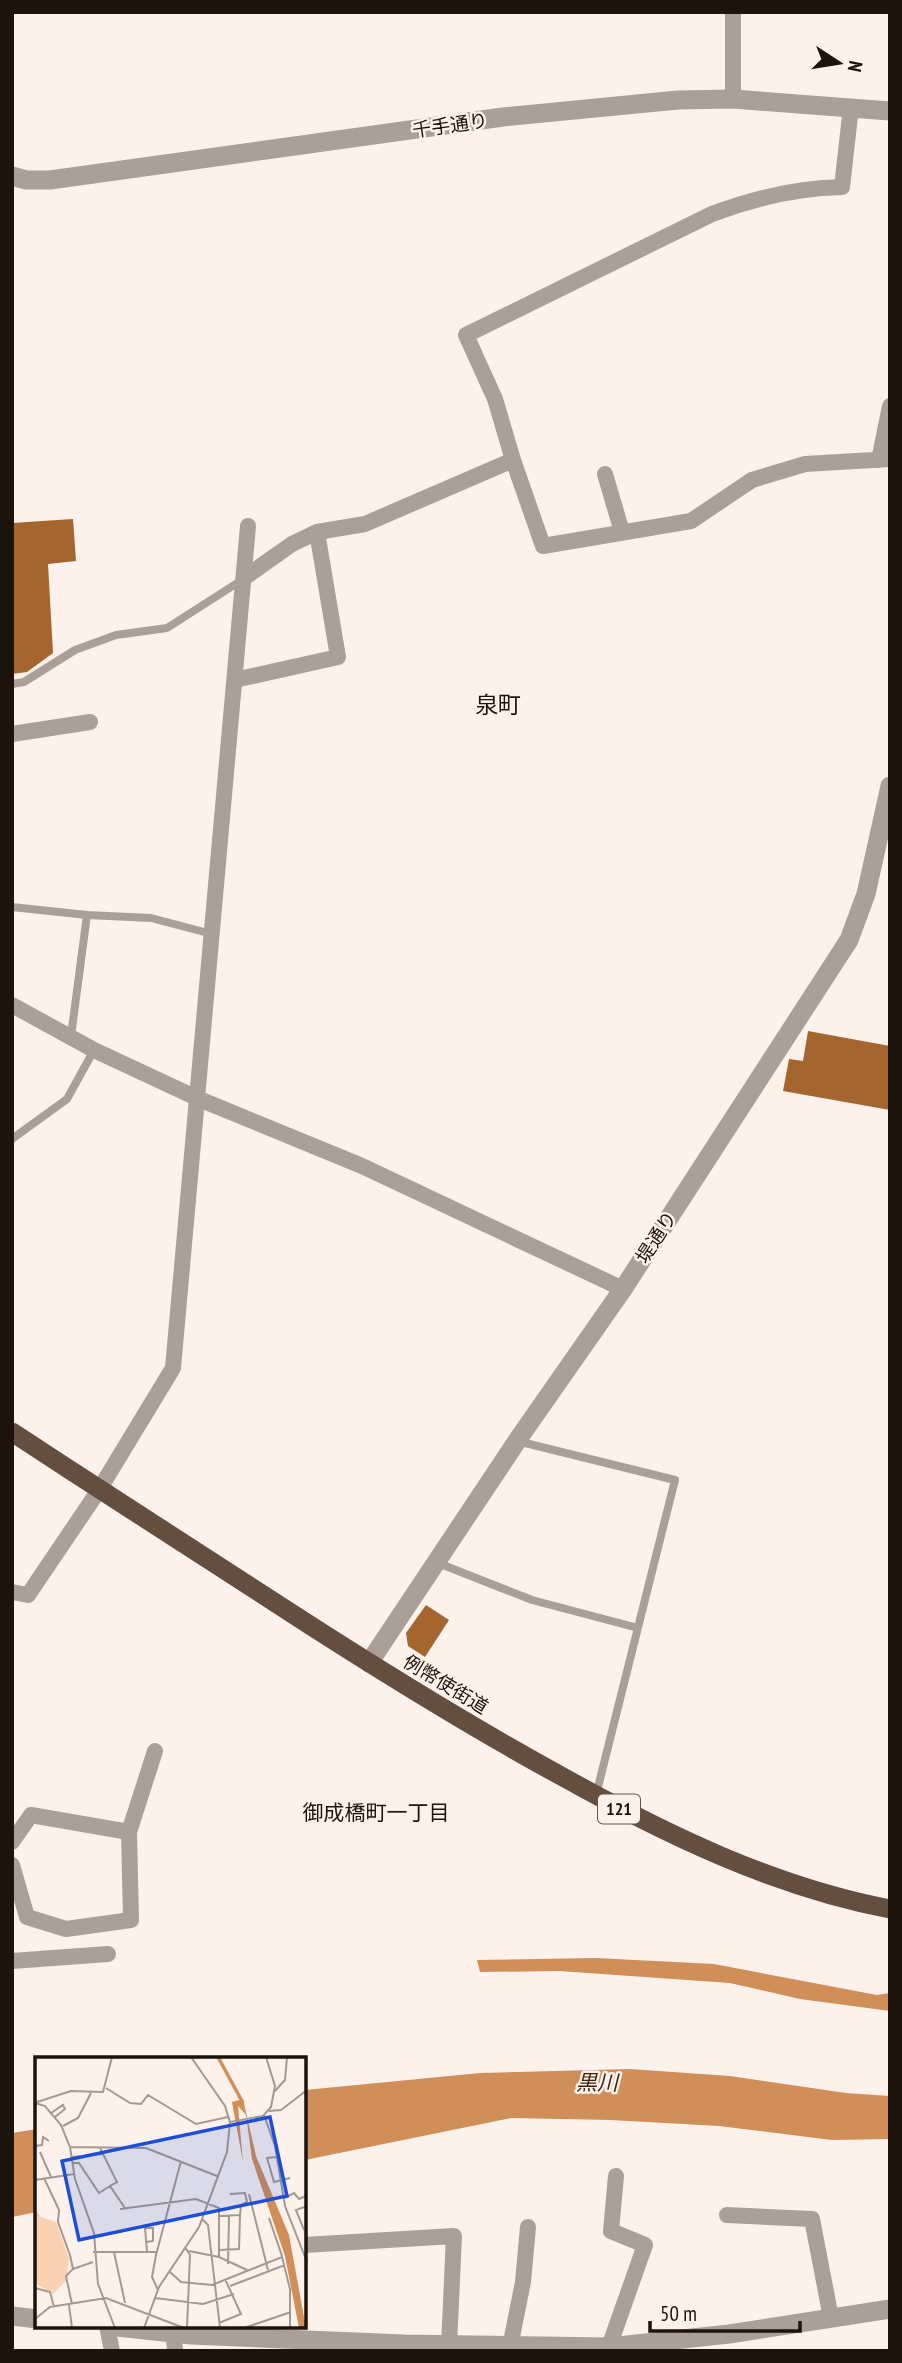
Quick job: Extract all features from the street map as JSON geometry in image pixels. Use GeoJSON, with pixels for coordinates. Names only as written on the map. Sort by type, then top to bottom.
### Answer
{"type":"FeatureCollection","features":[{"type":"Feature","properties":{"kind":"highway","name":"例幣使街道"},"geometry":{"type":"LineString","coordinates":[[12,1432],[369,1663],[490,1737],[595,1795],[694,1843],[797,1885],[828,1896],[890,1909]]}},
{"type":"Feature","properties":{"kind":"street"},"geometry":{"type":"LineString","coordinates":[[733,12],[733,99]]}},
{"type":"Feature","properties":{"kind":"street","name":"千手通り"},"geometry":{"type":"LineString","coordinates":[[12,176],[26,180],[50,180],[503,117],[678,100],[733,99],[890,111]]}},
{"type":"Feature","properties":{"kind":"street"},"geometry":{"type":"LineString","coordinates":[[851,107],[842,187],[781,193],[744,201],[712,214],[466,335],[495,398],[543,546],[691,521],[752,480],[805,464],[884,459],[890,406]]}},
{"type":"Feature","properties":{"kind":"street"},"geometry":{"type":"LineString","coordinates":[[244,578],[292,544],[317,533],[365,524],[513,460]]}},
{"type":"Feature","properties":{"kind":"street"},"geometry":{"type":"LineString","coordinates":[[605,474],[622,532]]}},
{"type":"Feature","properties":{"kind":"street"},"geometry":{"type":"LineString","coordinates":[[12,1592],[28,1595],[99,1490],[173,1368],[248,526]]}},
{"type":"Feature","properties":{"kind":"street"},"geometry":{"type":"LineString","coordinates":[[235,680],[338,657],[317,533]]}},
{"type":"Feature","properties":{"kind":"street"},"geometry":{"type":"LineString","coordinates":[[12,734],[90,722]]}},
{"type":"Feature","properties":{"kind":"street","name":"堤通り"},"geometry":{"type":"LineString","coordinates":[[369,1663],[517,1441],[623,1289],[849,940],[866,894],[890,786]]}},
{"type":"Feature","properties":{"kind":"street"},"geometry":{"type":"LineString","coordinates":[[12,1005],[94,1050],[198,1099],[362,1166],[623,1289]]}},
{"type":"Feature","properties":{"kind":"street"},"geometry":{"type":"LineString","coordinates":[[12,1865],[27,1917],[65,1929],[131,1920],[129,1832],[155,1751]]}},
{"type":"Feature","properties":{"kind":"street"},"geometry":{"type":"LineString","coordinates":[[12,1842],[31,1815],[129,1832]]}},
{"type":"Feature","properties":{"kind":"street"},"geometry":{"type":"LineString","coordinates":[[12,1961],[108,1954]]}},
{"type":"Feature","properties":{"kind":"street"},"geometry":{"type":"LineString","coordinates":[[608,2347],[645,2245],[611,2231],[616,2176]]}},
{"type":"Feature","properties":{"kind":"street"},"geometry":{"type":"LineString","coordinates":[[727,2215],[812,2220],[831,2318]]}},
{"type":"Feature","properties":{"kind":"street"},"geometry":{"type":"LineString","coordinates":[[510,2347],[523,2282],[528,2227]]}},
{"type":"Feature","properties":{"kind":"street"},"geometry":{"type":"LineString","coordinates":[[306,2245],[454,2236],[449,2346]]}},
{"type":"Feature","properties":{"kind":"street"},"geometry":{"type":"LineString","coordinates":[[119,2328],[173,2337],[291,2345],[608,2347],[717,2336],[890,2309]]}},
{"type":"Feature","properties":{"kind":"street"},"geometry":{"type":"LineString","coordinates":[[12,2316],[35,2319]]}},
{"type":"Feature","properties":{"kind":"street"},"geometry":{"type":"LineString","coordinates":[[107,2328],[112,2351]]}},
{"type":"Feature","properties":{"kind":"lane"},"geometry":{"type":"LineString","coordinates":[[12,684],[24,682],[75,650],[116,635],[167,628],[244,578]]}},
{"type":"Feature","properties":{"kind":"lane"},"geometry":{"type":"LineString","coordinates":[[12,907],[151,918],[212,933]]}},
{"type":"Feature","properties":{"kind":"lane"},"geometry":{"type":"LineString","coordinates":[[71,1036],[87,915]]}},
{"type":"Feature","properties":{"kind":"lane"},"geometry":{"type":"LineString","coordinates":[[12,1139],[67,1099],[94,1050]]}},
{"type":"Feature","properties":{"kind":"lane"},"geometry":{"type":"LineString","coordinates":[[517,1441],[675,1480],[595,1795]]}},
{"type":"Feature","properties":{"kind":"lane"},"geometry":{"type":"LineString","coordinates":[[436,1563],[532,1600],[638,1628]]}},
{"type":"Feature","properties":{"kind":"water"},"geometry":{"type":"Polygon","coordinates":[[[596,1958],[714,1964],[877,1995],[890,1993],[890,2011],[800,1999],[730,1983],[559,1971],[480,1972],[477,1960],[596,1958]]]}},
{"type":"Feature","properties":{"kind":"water","name":"黒川"},"geometry":{"type":"Polygon","coordinates":[[[630,2069],[730,2076],[846,2093],[890,2096],[890,2139],[832,2140],[719,2126],[511,2118],[306,2160],[306,2090],[480,2073],[630,2069]]]}},
{"type":"Feature","properties":{"kind":"water"},"geometry":{"type":"Polygon","coordinates":[[[35,2129],[35,2212],[12,2217],[12,2133],[35,2129]]]}},
{"type":"Feature","properties":{"kind":"building"},"geometry":{"type":"Polygon","coordinates":[[[73,519],[76,561],[48,564],[53,653],[27,672],[12,674],[12,523],[73,519]]]}},
{"type":"Feature","properties":{"kind":"building"},"geometry":{"type":"Polygon","coordinates":[[[808,1031],[890,1046],[890,1110],[783,1091],[789,1059],[803,1061],[808,1031]]]}},
{"type":"Feature","properties":{"kind":"building"},"geometry":{"type":"Polygon","coordinates":[[[426,1605],[449,1620],[425,1657],[408,1646],[406,1633],[426,1605]]]}},
{"type":"Feature","properties":{"kind":"district","name":"泉町"},"geometry":{"type":"Point","coordinates":[498,705]}},
{"type":"Feature","properties":{"kind":"district","name":"御成橋町一丁目"},"geometry":{"type":"Point","coordinates":[376,1813]}}]}
